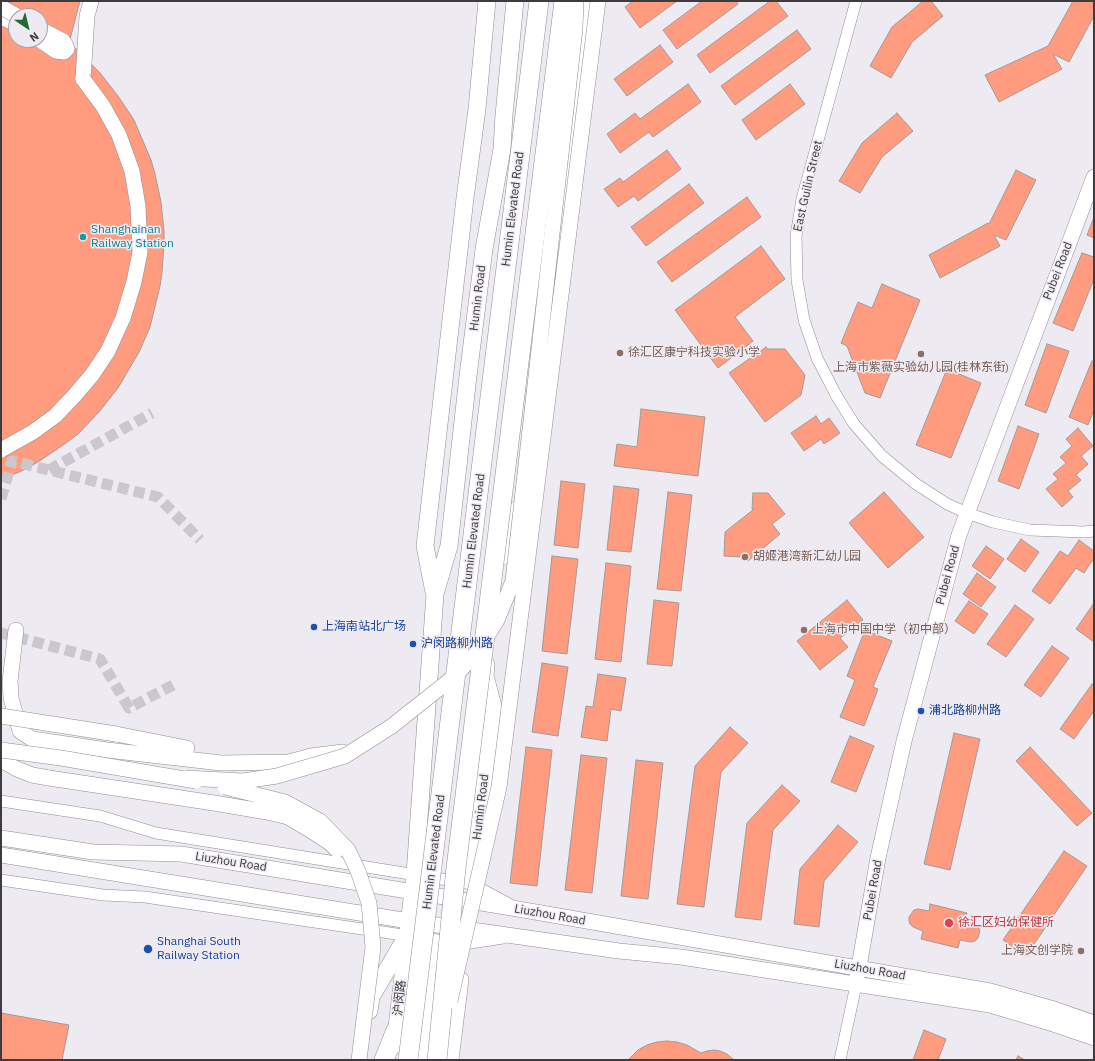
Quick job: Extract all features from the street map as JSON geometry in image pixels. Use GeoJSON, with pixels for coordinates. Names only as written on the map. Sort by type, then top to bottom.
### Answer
{"type":"FeatureCollection","features":[{"type":"Feature","properties":{"kind":"highway","name":"Humin Elevated Road"},"geometry":{"type":"LineString","coordinates":[[408,1060],[539,1]]}},
{"type":"Feature","properties":{"kind":"highway","name":"Humin Elevated Road"},"geometry":{"type":"LineString","coordinates":[[437,1060],[456,868],[564,1]]}},
{"type":"Feature","properties":{"kind":"highway"},"geometry":{"type":"LineString","coordinates":[[384,1060],[396,1030]]}},
{"type":"Feature","properties":{"kind":"main road"},"geometry":{"type":"LineString","coordinates":[[1,450],[33,432],[55,416],[92,375],[108,351],[123,318],[134,282],[140,252],[138,206],[132,171],[119,135],[103,106],[84,79],[87,16],[91,1]]}},
{"type":"Feature","properties":{"kind":"main road","name":"Humin Road"},"geometry":{"type":"LineString","coordinates":[[435,594],[425,546],[463,214],[477,109],[487,1]]}},
{"type":"Feature","properties":{"kind":"main road","name":"Humin Road"},"geometry":{"type":"LineString","coordinates":[[360,1060],[371,997],[408,928],[415,874],[435,594],[449,546],[483,256],[502,149],[515,1]]}},
{"type":"Feature","properties":{"kind":"main road"},"geometry":{"type":"LineString","coordinates":[[186,778],[243,781],[277,776],[345,756],[392,726],[455,676],[477,652],[497,620],[513,581],[575,29],[575,1]]}},
{"type":"Feature","properties":{"kind":"main road","name":"Humin Road"},"geometry":{"type":"LineString","coordinates":[[437,1060],[465,937],[472,884],[494,710],[485,676],[575,1]]}},
{"type":"Feature","properties":{"kind":"main road","name":"Humin Road"},"geometry":{"type":"LineString","coordinates":[[502,556],[528,480],[589,1]]}},
{"type":"Feature","properties":{"kind":"main road"},"geometry":{"type":"LineString","coordinates":[[437,1060],[499,787],[598,1]]}},
{"type":"Feature","properties":{"kind":"main road"},"geometry":{"type":"LineString","coordinates":[[48,34],[66,44],[67,49],[64,52],[56,51],[48,46]]}},
{"type":"Feature","properties":{"kind":"main road","name":"Pubei Road"},"geometry":{"type":"LineString","coordinates":[[856,984],[878,858],[904,741],[959,535],[1094,177]]}},
{"type":"Feature","properties":{"kind":"main road"},"geometry":{"type":"LineString","coordinates":[[16,630],[10,681],[11,698],[20,730],[32,739],[107,750],[221,763],[289,762],[311,756],[354,750]]}},
{"type":"Feature","properties":{"kind":"main road"},"geometry":{"type":"LineString","coordinates":[[437,1060],[441,933],[485,676]]}},
{"type":"Feature","properties":{"kind":"main road"},"geometry":{"type":"LineString","coordinates":[[1,716],[116,734],[187,748]]}},
{"type":"Feature","properties":{"kind":"main road"},"geometry":{"type":"LineString","coordinates":[[1,750],[186,778],[285,802],[320,821],[348,850],[358,871],[369,902],[373,947],[360,1060]]}},
{"type":"Feature","properties":{"kind":"main road"},"geometry":{"type":"LineString","coordinates":[[1,760],[32,775],[214,803],[288,817],[330,843],[358,871]]}},
{"type":"Feature","properties":{"kind":"main road","name":"Liuzhou Road"},"geometry":{"type":"LineString","coordinates":[[1,838],[93,852],[181,854],[518,909],[990,991],[1054,1008],[1094,1023]]}},
{"type":"Feature","properties":{"kind":"main road","name":"Liuzhou Road"},"geometry":{"type":"LineString","coordinates":[[1,855],[465,937],[513,936],[619,951],[681,957],[990,1005],[1094,1038]]}},
{"type":"Feature","properties":{"kind":"main road","name":"沪闵路"},"geometry":{"type":"LineString","coordinates":[[393,1060],[408,928]]}},
{"type":"Feature","properties":{"kind":"street","name":"East Guilin Street"},"geometry":{"type":"LineString","coordinates":[[856,1],[802,199],[796,236],[797,280],[804,320],[817,358],[836,395],[854,424],[882,456],[916,484],[947,504],[967,513],[994,522],[1030,530],[1094,531]]}},
{"type":"Feature","properties":{"kind":"street"},"geometry":{"type":"LineString","coordinates":[[1,801],[100,816],[156,833],[472,884],[518,909]]}},
{"type":"Feature","properties":{"kind":"street"},"geometry":{"type":"LineString","coordinates":[[1,880],[103,895],[145,897],[408,928]]}},
{"type":"Feature","properties":{"kind":"street","name":"Pubei Road"},"geometry":{"type":"LineString","coordinates":[[840,1060],[856,984]]}},
{"type":"Feature","properties":{"kind":"building"},"geometry":{"type":"Polygon","coordinates":[[[1,1],[80,1],[69,43],[48,29],[48,8],[13,8],[1,1]]]}},
{"type":"Feature","properties":{"kind":"building"},"geometry":{"type":"Polygon","coordinates":[[[633,1],[677,1],[640,28],[625,7],[633,1]]]}},
{"type":"Feature","properties":{"kind":"building"},"geometry":{"type":"Polygon","coordinates":[[[702,1],[736,1],[738,4],[677,49],[663,30],[702,1]]]}},
{"type":"Feature","properties":{"kind":"building"},"geometry":{"type":"Polygon","coordinates":[[[770,1],[776,1],[788,16],[710,73],[697,55],[770,1]]]}},
{"type":"Feature","properties":{"kind":"building"},"geometry":{"type":"Polygon","coordinates":[[[923,1],[931,1],[943,16],[912,42],[891,78],[870,66],[892,27],[923,1]]]}},
{"type":"Feature","properties":{"kind":"building"},"geometry":{"type":"Polygon","coordinates":[[[1073,1],[1094,1],[1094,16],[1069,62],[1053,54],[1062,69],[999,102],[985,75],[1048,46],[1073,1]]]}},
{"type":"Feature","properties":{"kind":"building","name":"Shanghainan Railway Station"},"geometry":{"type":"Polygon","coordinates":[[[1,4],[10,8],[8,8],[8,48],[48,48],[48,41],[69,43],[100,73],[118,96],[134,120],[151,160],[161,202],[164,244],[160,286],[150,327],[139,352],[118,388],[99,412],[78,434],[28,468],[1,480],[1,4]]]}},
{"type":"Feature","properties":{"kind":"building"},"geometry":{"type":"Polygon","coordinates":[[[797,30],[811,49],[735,105],[721,86],[797,30]]]}},
{"type":"Feature","properties":{"kind":"building"},"geometry":{"type":"Polygon","coordinates":[[[660,45],[673,62],[627,96],[614,79],[660,45]]]}},
{"type":"Feature","properties":{"kind":"building"},"geometry":{"type":"Polygon","coordinates":[[[688,84],[701,102],[653,137],[649,132],[620,153],[607,134],[635,113],[640,119],[688,84]]]}},
{"type":"Feature","properties":{"kind":"building"},"geometry":{"type":"Polygon","coordinates":[[[790,84],[805,104],[756,140],[742,120],[790,84]]]}},
{"type":"Feature","properties":{"kind":"building"},"geometry":{"type":"Polygon","coordinates":[[[897,113],[913,131],[882,157],[860,193],[839,181],[862,143],[897,113]]]}},
{"type":"Feature","properties":{"kind":"building"},"geometry":{"type":"Polygon","coordinates":[[[667,150],[681,169],[638,201],[634,196],[618,207],[604,189],[620,178],[623,182],[667,150]]]}},
{"type":"Feature","properties":{"kind":"building"},"geometry":{"type":"Polygon","coordinates":[[[1016,170],[1036,180],[1006,240],[994,235],[1000,246],[940,278],[929,255],[988,223],[989,224],[1016,170]]]}},
{"type":"Feature","properties":{"kind":"building"},"geometry":{"type":"Polygon","coordinates":[[[689,184],[704,203],[646,246],[631,227],[689,184]]]}},
{"type":"Feature","properties":{"kind":"building"},"geometry":{"type":"Polygon","coordinates":[[[747,197],[761,217],[672,282],[657,262],[747,197]]]}},
{"type":"Feature","properties":{"kind":"building"},"geometry":{"type":"Polygon","coordinates":[[[1094,217],[1094,238],[1087,235],[1094,217]]]}},
{"type":"Feature","properties":{"kind":"building"},"geometry":{"type":"Polygon","coordinates":[[[761,246],[785,279],[735,317],[753,341],[718,368],[675,310],[761,246]]]}},
{"type":"Feature","properties":{"kind":"building"},"geometry":{"type":"Polygon","coordinates":[[[1082,253],[1094,257],[1094,279],[1073,331],[1053,323],[1082,253]]]}},
{"type":"Feature","properties":{"kind":"building"},"geometry":{"type":"Polygon","coordinates":[[[882,284],[920,300],[880,398],[865,393],[847,346],[841,343],[858,302],[872,308],[882,284]]]}},
{"type":"Feature","properties":{"kind":"building"},"geometry":{"type":"Polygon","coordinates":[[[1047,344],[1069,351],[1046,413],[1025,405],[1047,344]]]}},
{"type":"Feature","properties":{"kind":"building"},"geometry":{"type":"Polygon","coordinates":[[[766,347],[767,349],[785,349],[805,375],[801,395],[765,422],[729,373],[766,347]]]}},
{"type":"Feature","properties":{"kind":"building"},"geometry":{"type":"Polygon","coordinates":[[[1092,361],[1094,362],[1094,410],[1088,425],[1069,417],[1092,361]]]}},
{"type":"Feature","properties":{"kind":"building"},"geometry":{"type":"Polygon","coordinates":[[[947,369],[981,383],[951,458],[916,445],[947,369]]]}},
{"type":"Feature","properties":{"kind":"building"},"geometry":{"type":"Polygon","coordinates":[[[641,409],[705,417],[698,476],[614,466],[617,444],[637,447],[641,409]]]}},
{"type":"Feature","properties":{"kind":"building"},"geometry":{"type":"Polygon","coordinates":[[[816,416],[821,424],[829,418],[840,433],[824,444],[821,439],[804,451],[791,433],[816,416]]]}},
{"type":"Feature","properties":{"kind":"building"},"geometry":{"type":"Polygon","coordinates":[[[1018,426],[1039,434],[1019,489],[998,481],[1018,426]]]}},
{"type":"Feature","properties":{"kind":"building"},"geometry":{"type":"Polygon","coordinates":[[[1078,428],[1093,446],[1081,456],[1088,464],[1076,475],[1081,480],[1068,491],[1073,497],[1062,507],[1046,489],[1058,479],[1053,474],[1066,463],[1060,457],[1072,446],[1066,439],[1078,428]]]}},
{"type":"Feature","properties":{"kind":"building"},"geometry":{"type":"Polygon","coordinates":[[[561,481],[585,484],[578,548],[554,545],[561,481]]]}},
{"type":"Feature","properties":{"kind":"building"},"geometry":{"type":"Polygon","coordinates":[[[614,486],[639,489],[631,552],[607,550],[614,486]]]}},
{"type":"Feature","properties":{"kind":"building"},"geometry":{"type":"Polygon","coordinates":[[[668,492],[692,495],[681,591],[657,589],[668,492]]]}},
{"type":"Feature","properties":{"kind":"building"},"geometry":{"type":"Polygon","coordinates":[[[884,492],[924,537],[888,568],[849,523],[884,492]]]}},
{"type":"Feature","properties":{"kind":"building"},"geometry":{"type":"Polygon","coordinates":[[[753,493],[768,493],[785,514],[772,524],[780,534],[748,561],[742,554],[742,557],[724,556],[725,532],[754,509],[752,509],[753,493]]]}},
{"type":"Feature","properties":{"kind":"building"},"geometry":{"type":"Polygon","coordinates":[[[1021,539],[1039,552],[1025,572],[1007,559],[1021,539]]]}},
{"type":"Feature","properties":{"kind":"building"},"geometry":{"type":"Polygon","coordinates":[[[1079,540],[1094,551],[1094,558],[1084,573],[1076,568],[1050,604],[1032,591],[1060,551],[1068,556],[1079,540]]]}},
{"type":"Feature","properties":{"kind":"building"},"geometry":{"type":"Polygon","coordinates":[[[986,546],[1004,559],[990,579],[972,566],[986,546]]]}},
{"type":"Feature","properties":{"kind":"building"},"geometry":{"type":"Polygon","coordinates":[[[552,556],[578,559],[567,654],[542,651],[552,556]]]}},
{"type":"Feature","properties":{"kind":"building"},"geometry":{"type":"Polygon","coordinates":[[[606,563],[631,566],[621,662],[595,659],[606,563]]]}},
{"type":"Feature","properties":{"kind":"building"},"geometry":{"type":"Polygon","coordinates":[[[977,573],[996,587],[981,607],[963,594],[977,573]]]}},
{"type":"Feature","properties":{"kind":"building"},"geometry":{"type":"Polygon","coordinates":[[[654,600],[679,603],[672,666],[647,664],[654,600]]]}},
{"type":"Feature","properties":{"kind":"building"},"geometry":{"type":"Polygon","coordinates":[[[847,600],[863,620],[840,638],[848,647],[820,670],[797,641],[847,600]]]}},
{"type":"Feature","properties":{"kind":"building"},"geometry":{"type":"Polygon","coordinates":[[[969,601],[988,614],[974,634],[955,621],[969,601]]]}},
{"type":"Feature","properties":{"kind":"building"},"geometry":{"type":"Polygon","coordinates":[[[1094,603],[1094,642],[1076,629],[1094,603]]]}},
{"type":"Feature","properties":{"kind":"building"},"geometry":{"type":"Polygon","coordinates":[[[1015,605],[1034,619],[1006,657],[987,644],[1015,605]]]}},
{"type":"Feature","properties":{"kind":"building"},"geometry":{"type":"Polygon","coordinates":[[[865,630],[892,641],[873,687],[878,689],[864,726],[840,717],[855,680],[847,676],[865,630]]]}},
{"type":"Feature","properties":{"kind":"building"},"geometry":{"type":"Polygon","coordinates":[[[1052,646],[1069,658],[1041,697],[1024,685],[1052,646]]]}},
{"type":"Feature","properties":{"kind":"building"},"geometry":{"type":"Polygon","coordinates":[[[542,663],[568,667],[558,736],[532,732],[542,663]]]}},
{"type":"Feature","properties":{"kind":"building"},"geometry":{"type":"Polygon","coordinates":[[[598,674],[626,678],[621,711],[611,709],[607,741],[581,737],[586,706],[593,707],[598,674]]]}},
{"type":"Feature","properties":{"kind":"building"},"geometry":{"type":"Polygon","coordinates":[[[1092,684],[1094,686],[1094,711],[1074,739],[1060,729],[1092,684]]]}},
{"type":"Feature","properties":{"kind":"building"},"geometry":{"type":"Polygon","coordinates":[[[730,727],[748,743],[721,772],[704,907],[677,904],[695,766],[730,727]]]}},
{"type":"Feature","properties":{"kind":"building"},"geometry":{"type":"Polygon","coordinates":[[[954,733],[980,739],[950,870],[924,864],[954,733]]]}},
{"type":"Feature","properties":{"kind":"building"},"geometry":{"type":"Polygon","coordinates":[[[850,736],[874,746],[856,792],[831,782],[850,736]]]}},
{"type":"Feature","properties":{"kind":"building"},"geometry":{"type":"Polygon","coordinates":[[[526,747],[552,750],[537,886],[510,883],[526,747]]]}},
{"type":"Feature","properties":{"kind":"building"},"geometry":{"type":"Polygon","coordinates":[[[1030,747],[1092,813],[1077,826],[1016,761],[1030,747]]]}},
{"type":"Feature","properties":{"kind":"building"},"geometry":{"type":"Polygon","coordinates":[[[581,755],[607,758],[592,893],[565,890],[581,755]]]}},
{"type":"Feature","properties":{"kind":"building"},"geometry":{"type":"Polygon","coordinates":[[[636,760],[663,763],[648,899],[621,896],[636,760]]]}},
{"type":"Feature","properties":{"kind":"building"},"geometry":{"type":"Polygon","coordinates":[[[782,785],[800,801],[773,830],[761,920],[735,917],[747,823],[782,785]]]}},
{"type":"Feature","properties":{"kind":"building"},"geometry":{"type":"Polygon","coordinates":[[[838,825],[858,842],[824,881],[819,927],[794,924],[800,869],[838,825]]]}},
{"type":"Feature","properties":{"kind":"building"},"geometry":{"type":"Polygon","coordinates":[[[1064,851],[1087,866],[1026,956],[1003,940],[1064,851]]]}},
{"type":"Feature","properties":{"kind":"building"},"geometry":{"type":"Polygon","coordinates":[[[930,904],[967,913],[965,920],[976,924],[980,930],[978,938],[971,942],[960,940],[958,948],[921,939],[923,931],[913,927],[910,924],[909,917],[914,910],[918,909],[929,911],[930,904]]]}},
{"type":"Feature","properties":{"kind":"building"},"geometry":{"type":"Polygon","coordinates":[[[1,1013],[69,1025],[62,1060],[1,1060],[1,1013]]]}},
{"type":"Feature","properties":{"kind":"building"},"geometry":{"type":"Polygon","coordinates":[[[924,1030],[946,1039],[938,1060],[913,1060],[924,1030]]]}},
{"type":"Feature","properties":{"kind":"building"},"geometry":{"type":"Polygon","coordinates":[[[667,1041],[687,1045],[701,1053],[714,1050],[720,1051],[727,1054],[734,1060],[628,1060],[638,1050],[647,1045],[667,1041]]]}},
{"type":"Feature","properties":{"kind":"building"},"geometry":{"type":"Polygon","coordinates":[[[1018,1056],[1025,1060],[1016,1060],[1018,1056]]]}},
{"type":"Feature","properties":{"kind":"tunnel"},"geometry":{"type":"LineString","coordinates":[[49,470],[152,413]]}},
{"type":"Feature","properties":{"kind":"tunnel"},"geometry":{"type":"LineString","coordinates":[[1,499],[12,461],[158,497],[200,540]]}},
{"type":"Feature","properties":{"kind":"tunnel"},"geometry":{"type":"LineString","coordinates":[[1,633],[100,659],[129,708],[177,683]]}},
{"type":"Feature","properties":{"kind":"railway"},"geometry":{"type":"LineString","coordinates":[[1,11],[4,1]]}},
{"type":"Feature","properties":{"kind":"place","name":"Shanghainan Railway Station"},"geometry":{"type":"Point","coordinates":[83,237]}},
{"type":"Feature","properties":{"kind":"place","name":"徐汇区康宁科技实验小学"},"geometry":{"type":"Point","coordinates":[620,353]}},
{"type":"Feature","properties":{"kind":"place","name":"上海市紫薇实验幼儿园(桂林东街)"},"geometry":{"type":"Point","coordinates":[921,354]}},
{"type":"Feature","properties":{"kind":"place","name":"胡姬港湾新汇幼儿园"},"geometry":{"type":"Point","coordinates":[745,557]}},
{"type":"Feature","properties":{"kind":"place","name":"上海南站北广场"},"geometry":{"type":"Point","coordinates":[314,627]}},
{"type":"Feature","properties":{"kind":"place","name":"上海市中国中学（初中部）"},"geometry":{"type":"Point","coordinates":[804,630]}},
{"type":"Feature","properties":{"kind":"place","name":"沪闵路柳州路"},"geometry":{"type":"Point","coordinates":[413,644]}},
{"type":"Feature","properties":{"kind":"place","name":"浦北路柳州路"},"geometry":{"type":"Point","coordinates":[921,711]}},
{"type":"Feature","properties":{"kind":"place","name":"徐汇区妇幼保健所"},"geometry":{"type":"Point","coordinates":[949,923]}},
{"type":"Feature","properties":{"kind":"place","name":"Shanghai South Railway Station"},"geometry":{"type":"Point","coordinates":[148,949]}},
{"type":"Feature","properties":{"kind":"place","name":"上海文创学院"},"geometry":{"type":"Point","coordinates":[1081,951]}}]}
